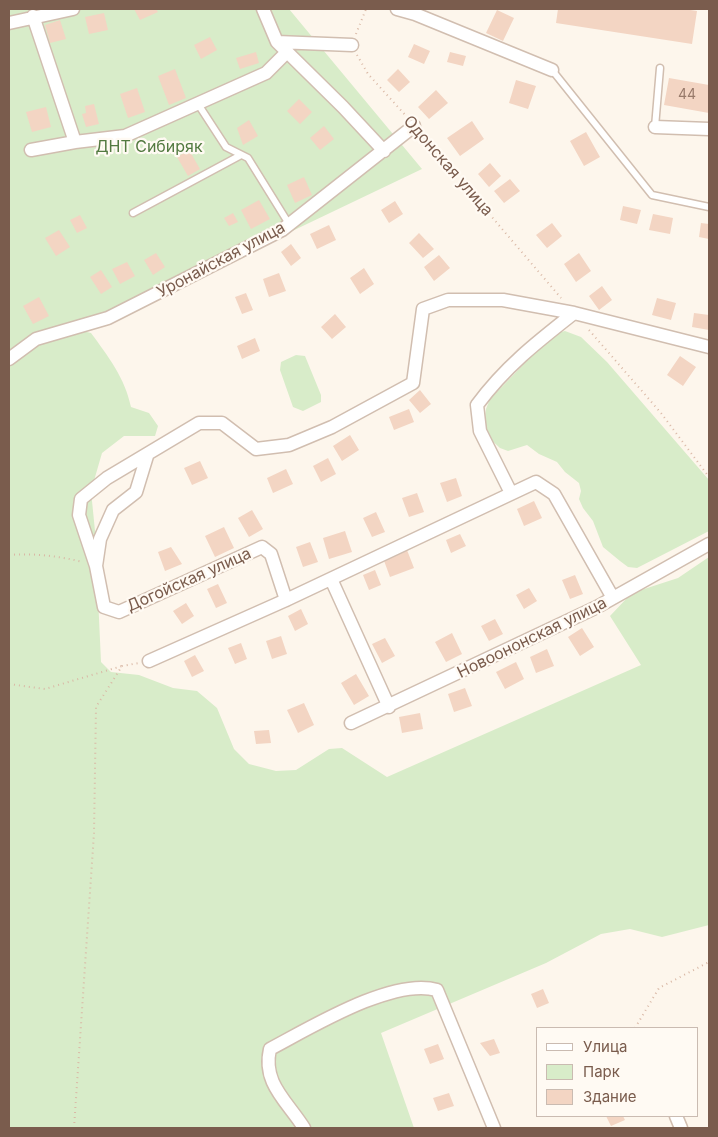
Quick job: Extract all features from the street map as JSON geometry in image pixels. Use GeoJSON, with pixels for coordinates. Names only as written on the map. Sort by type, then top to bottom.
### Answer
{"type":"FeatureCollection","features":[{"type":"Feature","properties":{"kind":"street"},"geometry":{"type":"LineString","coordinates":[[9,23],[33,16],[73,9]]}},
{"type":"Feature","properties":{"kind":"street"},"geometry":{"type":"LineString","coordinates":[[263,9],[277,42],[344,106],[384,151]]}},
{"type":"Feature","properties":{"kind":"street"},"geometry":{"type":"LineString","coordinates":[[397,9],[415,14],[552,70]]}},
{"type":"Feature","properties":{"kind":"street"},"geometry":{"type":"LineString","coordinates":[[33,16],[75,142]]}},
{"type":"Feature","properties":{"kind":"street"},"geometry":{"type":"LineString","coordinates":[[277,42],[352,45]]}},
{"type":"Feature","properties":{"kind":"street"},"geometry":{"type":"LineString","coordinates":[[30,150],[125,136],[266,73],[287,52]]}},
{"type":"Feature","properties":{"kind":"street","name":"Уронайская улица"},"geometry":{"type":"LineString","coordinates":[[9,359],[36,339],[108,318],[289,224],[414,126]]}},
{"type":"Feature","properties":{"kind":"street"},"geometry":{"type":"LineString","coordinates":[[655,127],[709,129]]}},
{"type":"Feature","properties":{"kind":"street"},"geometry":{"type":"LineString","coordinates":[[96,566],[78,515],[81,499],[107,478],[199,423],[222,423],[256,449],[289,445],[332,428],[413,383],[422,309],[448,300],[503,300],[574,313],[709,347]]}},
{"type":"Feature","properties":{"kind":"street"},"geometry":{"type":"LineString","coordinates":[[511,493],[480,431],[477,405],[497,378],[574,313]]}},
{"type":"Feature","properties":{"kind":"street","name":"Догойская улица"},"geometry":{"type":"LineString","coordinates":[[146,456],[136,492],[113,510],[100,540],[96,566],[104,607],[119,612],[262,547],[271,554],[286,600]]}},
{"type":"Feature","properties":{"kind":"street"},"geometry":{"type":"LineString","coordinates":[[149,660],[286,600],[536,482],[554,494],[613,598]]}},
{"type":"Feature","properties":{"kind":"street","name":"Новоононская улица"},"geometry":{"type":"LineString","coordinates":[[351,723],[389,707],[613,598],[709,544]]}},
{"type":"Feature","properties":{"kind":"street"},"geometry":{"type":"LineString","coordinates":[[331,579],[389,707]]}},
{"type":"Feature","properties":{"kind":"street"},"geometry":{"type":"LineString","coordinates":[[304,1128],[292,1108],[269,1079],[266,1063],[270,1049],[334,1015],[383,994],[428,987],[438,990],[494,1128]]}},
{"type":"Feature","properties":{"kind":"lane"},"geometry":{"type":"LineString","coordinates":[[655,127],[660,68]]}},
{"type":"Feature","properties":{"kind":"lane"},"geometry":{"type":"LineString","coordinates":[[552,70],[652,195],[709,207]]}},
{"type":"Feature","properties":{"kind":"lane"},"geometry":{"type":"LineString","coordinates":[[198,104],[226,147],[248,158],[289,224]]}},
{"type":"Feature","properties":{"kind":"lane"},"geometry":{"type":"LineString","coordinates":[[133,213],[242,155]]}},
{"type":"Feature","properties":{"kind":"path"},"geometry":{"type":"LineString","coordinates":[[352,45],[366,9]]}},
{"type":"Feature","properties":{"kind":"path","name":"Одонская улица"},"geometry":{"type":"LineString","coordinates":[[352,45],[368,74],[561,298]]}},
{"type":"Feature","properties":{"kind":"path"},"geometry":{"type":"LineString","coordinates":[[574,313],[661,413],[709,477]]}},
{"type":"Feature","properties":{"kind":"path"},"geometry":{"type":"LineString","coordinates":[[9,554],[63,557],[96,566]]}},
{"type":"Feature","properties":{"kind":"path"},"geometry":{"type":"LineString","coordinates":[[9,684],[45,689],[149,660]]}},
{"type":"Feature","properties":{"kind":"path"},"geometry":{"type":"LineString","coordinates":[[74,1128],[94,833],[96,707],[122,666]]}},
{"type":"Feature","properties":{"kind":"path"},"geometry":{"type":"LineString","coordinates":[[636,1027],[659,988],[709,962]]}},
{"type":"Feature","properties":{"kind":"green space","name":"ДНТ Сибиряк"},"geometry":{"type":"Polygon","coordinates":[[[9,9],[289,9],[422,169],[83,331],[91,333],[110,359],[125,386],[131,407],[149,413],[158,426],[155,436],[124,436],[102,453],[91,491],[95,531],[101,662],[111,672],[139,675],[173,688],[197,691],[217,708],[234,749],[249,764],[276,771],[296,770],[329,749],[342,748],[387,777],[641,665],[610,616],[627,598],[638,591],[678,578],[709,557],[709,925],[662,937],[630,929],[601,934],[546,963],[381,1033],[414,1128],[9,1128],[9,9]]]}},
{"type":"Feature","properties":{"kind":"green space"},"geometry":{"type":"Polygon","coordinates":[[[565,331],[581,337],[607,362],[709,480],[709,531],[637,568],[628,567],[603,547],[593,521],[579,499],[581,491],[579,483],[565,472],[557,462],[539,454],[527,445],[508,451],[500,448],[489,438],[484,425],[486,409],[490,399],[553,334],[565,331]]]}},
{"type":"Feature","properties":{"kind":"green space"},"geometry":{"type":"Polygon","coordinates":[[[296,355],[305,356],[321,395],[321,402],[303,411],[293,407],[280,370],[281,362],[296,355]]]}},
{"type":"Feature","properties":{"kind":"building"},"geometry":{"type":"Polygon","coordinates":[[[134,9],[156,9],[158,12],[140,20],[134,9]]]}},
{"type":"Feature","properties":{"kind":"building"},"geometry":{"type":"Polygon","coordinates":[[[558,9],[684,9],[697,11],[692,44],[556,23],[558,9]]]}},
{"type":"Feature","properties":{"kind":"building"},"geometry":{"type":"Polygon","coordinates":[[[497,10],[514,18],[503,41],[486,33],[497,10]]]}},
{"type":"Feature","properties":{"kind":"building"},"geometry":{"type":"Polygon","coordinates":[[[104,13],[108,30],[89,34],[85,17],[104,13]]]}},
{"type":"Feature","properties":{"kind":"building"},"geometry":{"type":"Polygon","coordinates":[[[60,20],[66,39],[50,43],[45,25],[60,20]]]}},
{"type":"Feature","properties":{"kind":"building"},"geometry":{"type":"Polygon","coordinates":[[[210,37],[217,50],[201,59],[194,45],[210,37]]]}},
{"type":"Feature","properties":{"kind":"building"},"geometry":{"type":"Polygon","coordinates":[[[414,44],[430,51],[424,64],[408,57],[414,44]]]}},
{"type":"Feature","properties":{"kind":"building"},"geometry":{"type":"Polygon","coordinates":[[[256,52],[259,63],[240,69],[236,58],[256,52]]]}},
{"type":"Feature","properties":{"kind":"building"},"geometry":{"type":"Polygon","coordinates":[[[450,52],[466,56],[463,66],[447,62],[450,52]]]}},
{"type":"Feature","properties":{"kind":"building"},"geometry":{"type":"Polygon","coordinates":[[[175,69],[186,98],[169,105],[158,76],[175,69]]]}},
{"type":"Feature","properties":{"kind":"building"},"geometry":{"type":"Polygon","coordinates":[[[398,69],[410,82],[399,92],[387,80],[398,69]]]}},
{"type":"Feature","properties":{"kind":"building"},"geometry":{"type":"Polygon","coordinates":[[[669,78],[709,85],[709,113],[664,105],[669,78]]]}},
{"type":"Feature","properties":{"kind":"building"},"geometry":{"type":"Polygon","coordinates":[[[516,80],[536,86],[528,109],[509,103],[516,80]]]}},
{"type":"Feature","properties":{"kind":"building"},"geometry":{"type":"Polygon","coordinates":[[[137,88],[145,112],[128,118],[120,94],[137,88]]]}},
{"type":"Feature","properties":{"kind":"building"},"geometry":{"type":"Polygon","coordinates":[[[436,90],[448,103],[429,119],[418,107],[436,90]]]}},
{"type":"Feature","properties":{"kind":"building"},"geometry":{"type":"Polygon","coordinates":[[[299,99],[312,112],[300,124],[287,111],[299,99]]]}},
{"type":"Feature","properties":{"kind":"building"},"geometry":{"type":"Polygon","coordinates":[[[94,104],[99,124],[86,127],[82,114],[86,113],[85,106],[94,104]]]}},
{"type":"Feature","properties":{"kind":"building"},"geometry":{"type":"Polygon","coordinates":[[[46,107],[51,127],[32,132],[26,112],[46,107]]]}},
{"type":"Feature","properties":{"kind":"building"},"geometry":{"type":"Polygon","coordinates":[[[249,120],[258,136],[243,145],[237,128],[249,120]]]}},
{"type":"Feature","properties":{"kind":"building"},"geometry":{"type":"Polygon","coordinates":[[[472,121],[484,139],[460,156],[447,138],[472,121]]]}},
{"type":"Feature","properties":{"kind":"building"},"geometry":{"type":"Polygon","coordinates":[[[324,126],[334,139],[320,150],[310,138],[324,126]]]}},
{"type":"Feature","properties":{"kind":"building"},"geometry":{"type":"Polygon","coordinates":[[[586,132],[600,157],[584,166],[570,141],[586,132]]]}},
{"type":"Feature","properties":{"kind":"building"},"geometry":{"type":"Polygon","coordinates":[[[189,150],[200,169],[188,176],[177,157],[189,150]]]}},
{"type":"Feature","properties":{"kind":"building"},"geometry":{"type":"Polygon","coordinates":[[[490,163],[501,176],[489,187],[478,174],[490,163]]]}},
{"type":"Feature","properties":{"kind":"building"},"geometry":{"type":"Polygon","coordinates":[[[304,177],[312,195],[295,203],[287,185],[304,177]]]}},
{"type":"Feature","properties":{"kind":"building"},"geometry":{"type":"Polygon","coordinates":[[[510,179],[520,191],[504,203],[494,191],[510,179]]]}},
{"type":"Feature","properties":{"kind":"building"},"geometry":{"type":"Polygon","coordinates":[[[259,200],[270,219],[251,229],[241,210],[259,200]]]}},
{"type":"Feature","properties":{"kind":"building"},"geometry":{"type":"Polygon","coordinates":[[[395,201],[403,214],[389,223],[381,210],[395,201]]]}},
{"type":"Feature","properties":{"kind":"building"},"geometry":{"type":"Polygon","coordinates":[[[623,206],[641,210],[637,224],[620,220],[623,206]]]}},
{"type":"Feature","properties":{"kind":"building"},"geometry":{"type":"Polygon","coordinates":[[[233,213],[238,222],[229,226],[224,218],[233,213]]]}},
{"type":"Feature","properties":{"kind":"building"},"geometry":{"type":"Polygon","coordinates":[[[653,214],[673,218],[670,234],[649,230],[653,214]]]}},
{"type":"Feature","properties":{"kind":"building"},"geometry":{"type":"Polygon","coordinates":[[[80,215],[87,228],[77,233],[70,220],[80,215]]]}},
{"type":"Feature","properties":{"kind":"building"},"geometry":{"type":"Polygon","coordinates":[[[552,223],[562,236],[547,248],[536,235],[552,223]]]}},
{"type":"Feature","properties":{"kind":"building"},"geometry":{"type":"Polygon","coordinates":[[[701,223],[709,224],[709,239],[699,237],[701,223]]]}},
{"type":"Feature","properties":{"kind":"building"},"geometry":{"type":"Polygon","coordinates":[[[329,225],[336,240],[317,249],[310,234],[329,225]]]}},
{"type":"Feature","properties":{"kind":"building"},"geometry":{"type":"Polygon","coordinates":[[[59,230],[70,247],[56,256],[45,238],[59,230]]]}},
{"type":"Feature","properties":{"kind":"building"},"geometry":{"type":"Polygon","coordinates":[[[419,233],[434,249],[423,258],[409,243],[419,233]]]}},
{"type":"Feature","properties":{"kind":"building"},"geometry":{"type":"Polygon","coordinates":[[[291,244],[301,258],[291,266],[281,252],[291,244]]]}},
{"type":"Feature","properties":{"kind":"building"},"geometry":{"type":"Polygon","coordinates":[[[156,253],[165,267],[153,275],[144,260],[156,253]]]}},
{"type":"Feature","properties":{"kind":"building"},"geometry":{"type":"Polygon","coordinates":[[[579,253],[591,271],[576,282],[564,264],[579,253]]]}},
{"type":"Feature","properties":{"kind":"building"},"geometry":{"type":"Polygon","coordinates":[[[439,255],[450,268],[434,281],[424,267],[439,255]]]}},
{"type":"Feature","properties":{"kind":"building"},"geometry":{"type":"Polygon","coordinates":[[[127,262],[135,276],[120,284],[112,269],[127,262]]]}},
{"type":"Feature","properties":{"kind":"building"},"geometry":{"type":"Polygon","coordinates":[[[364,268],[374,284],[360,294],[350,278],[364,268]]]}},
{"type":"Feature","properties":{"kind":"building"},"geometry":{"type":"Polygon","coordinates":[[[101,270],[112,287],[101,294],[90,277],[101,270]]]}},
{"type":"Feature","properties":{"kind":"building"},"geometry":{"type":"Polygon","coordinates":[[[279,273],[286,291],[269,297],[263,279],[279,273]]]}},
{"type":"Feature","properties":{"kind":"building"},"geometry":{"type":"Polygon","coordinates":[[[602,286],[612,300],[599,310],[589,296],[602,286]]]}},
{"type":"Feature","properties":{"kind":"building"},"geometry":{"type":"Polygon","coordinates":[[[246,293],[253,310],[242,314],[235,297],[246,293]]]}},
{"type":"Feature","properties":{"kind":"building"},"geometry":{"type":"Polygon","coordinates":[[[39,297],[49,316],[33,324],[23,306],[39,297]]]}},
{"type":"Feature","properties":{"kind":"building"},"geometry":{"type":"Polygon","coordinates":[[[657,298],[676,303],[671,320],[652,315],[657,298]]]}},
{"type":"Feature","properties":{"kind":"building"},"geometry":{"type":"Polygon","coordinates":[[[694,313],[709,315],[709,330],[692,327],[694,313]]]}},
{"type":"Feature","properties":{"kind":"building"},"geometry":{"type":"Polygon","coordinates":[[[335,314],[346,327],[332,339],[321,327],[335,314]]]}},
{"type":"Feature","properties":{"kind":"building"},"geometry":{"type":"Polygon","coordinates":[[[255,338],[260,351],[242,359],[237,346],[255,338]]]}},
{"type":"Feature","properties":{"kind":"building"},"geometry":{"type":"Polygon","coordinates":[[[680,356],[696,367],[683,386],[667,375],[680,356]]]}},
{"type":"Feature","properties":{"kind":"building"},"geometry":{"type":"Polygon","coordinates":[[[420,390],[431,404],[420,413],[409,400],[420,390]]]}},
{"type":"Feature","properties":{"kind":"building"},"geometry":{"type":"Polygon","coordinates":[[[409,409],[414,422],[394,430],[389,417],[409,409]]]}},
{"type":"Feature","properties":{"kind":"building"},"geometry":{"type":"Polygon","coordinates":[[[350,435],[359,450],[342,461],[333,446],[350,435]]]}},
{"type":"Feature","properties":{"kind":"building"},"geometry":{"type":"Polygon","coordinates":[[[328,458],[336,474],[321,482],[313,466],[328,458]]]}},
{"type":"Feature","properties":{"kind":"building"},"geometry":{"type":"Polygon","coordinates":[[[200,461],[208,478],[192,485],[184,468],[200,461]]]}},
{"type":"Feature","properties":{"kind":"building"},"geometry":{"type":"Polygon","coordinates":[[[286,469],[293,484],[273,493],[267,478],[286,469]]]}},
{"type":"Feature","properties":{"kind":"building"},"geometry":{"type":"Polygon","coordinates":[[[456,478],[462,496],[447,502],[440,483],[456,478]]]}},
{"type":"Feature","properties":{"kind":"building"},"geometry":{"type":"Polygon","coordinates":[[[417,493],[424,512],[409,517],[402,498],[417,493]]]}},
{"type":"Feature","properties":{"kind":"building"},"geometry":{"type":"Polygon","coordinates":[[[534,501],[542,518],[524,526],[517,509],[534,501]]]}},
{"type":"Feature","properties":{"kind":"building"},"geometry":{"type":"Polygon","coordinates":[[[252,510],[263,529],[249,537],[238,518],[252,510]]]}},
{"type":"Feature","properties":{"kind":"building"},"geometry":{"type":"Polygon","coordinates":[[[376,512],[385,532],[372,537],[363,518],[376,512]]]}},
{"type":"Feature","properties":{"kind":"building"},"geometry":{"type":"Polygon","coordinates":[[[224,527],[234,548],[215,557],[205,536],[224,527]]]}},
{"type":"Feature","properties":{"kind":"building"},"geometry":{"type":"Polygon","coordinates":[[[345,531],[352,552],[329,559],[323,538],[345,531]]]}},
{"type":"Feature","properties":{"kind":"building"},"geometry":{"type":"Polygon","coordinates":[[[460,534],[466,546],[451,553],[446,540],[460,534]]]}},
{"type":"Feature","properties":{"kind":"building"},"geometry":{"type":"Polygon","coordinates":[[[310,542],[318,562],[303,567],[296,547],[310,542]]]}},
{"type":"Feature","properties":{"kind":"building"},"geometry":{"type":"Polygon","coordinates":[[[171,547],[182,564],[165,571],[158,552],[171,547]]]}},
{"type":"Feature","properties":{"kind":"building"},"geometry":{"type":"Polygon","coordinates":[[[407,550],[414,568],[390,577],[383,558],[407,550]]]}},
{"type":"Feature","properties":{"kind":"building"},"geometry":{"type":"Polygon","coordinates":[[[375,570],[381,585],[369,590],[363,575],[375,570]]]}},
{"type":"Feature","properties":{"kind":"building"},"geometry":{"type":"Polygon","coordinates":[[[575,575],[583,594],[570,599],[562,580],[575,575]]]}},
{"type":"Feature","properties":{"kind":"building"},"geometry":{"type":"Polygon","coordinates":[[[218,584],[227,603],[216,608],[207,589],[218,584]]]}},
{"type":"Feature","properties":{"kind":"building"},"geometry":{"type":"Polygon","coordinates":[[[529,588],[537,601],[524,609],[516,595],[529,588]]]}},
{"type":"Feature","properties":{"kind":"building"},"geometry":{"type":"Polygon","coordinates":[[[186,603],[194,616],[182,624],[173,611],[186,603]]]}},
{"type":"Feature","properties":{"kind":"building"},"geometry":{"type":"Polygon","coordinates":[[[301,609],[308,624],[295,631],[288,616],[301,609]]]}},
{"type":"Feature","properties":{"kind":"building"},"geometry":{"type":"Polygon","coordinates":[[[495,619],[503,634],[489,641],[481,626],[495,619]]]}},
{"type":"Feature","properties":{"kind":"building"},"geometry":{"type":"Polygon","coordinates":[[[582,628],[594,647],[580,656],[568,637],[582,628]]]}},
{"type":"Feature","properties":{"kind":"building"},"geometry":{"type":"Polygon","coordinates":[[[452,633],[462,654],[446,662],[435,642],[452,633]]]}},
{"type":"Feature","properties":{"kind":"building"},"geometry":{"type":"Polygon","coordinates":[[[281,636],[287,654],[272,659],[266,641],[281,636]]]}},
{"type":"Feature","properties":{"kind":"building"},"geometry":{"type":"Polygon","coordinates":[[[385,638],[395,656],[382,663],[372,644],[385,638]]]}},
{"type":"Feature","properties":{"kind":"building"},"geometry":{"type":"Polygon","coordinates":[[[241,643],[247,659],[235,664],[228,648],[241,643]]]}},
{"type":"Feature","properties":{"kind":"building"},"geometry":{"type":"Polygon","coordinates":[[[547,649],[554,666],[536,673],[530,657],[547,649]]]}},
{"type":"Feature","properties":{"kind":"building"},"geometry":{"type":"Polygon","coordinates":[[[195,655],[204,671],[192,677],[184,661],[195,655]]]}},
{"type":"Feature","properties":{"kind":"building"},"geometry":{"type":"Polygon","coordinates":[[[516,662],[524,679],[505,689],[496,672],[516,662]]]}},
{"type":"Feature","properties":{"kind":"building"},"geometry":{"type":"Polygon","coordinates":[[[356,674],[369,696],[354,705],[341,683],[356,674]]]}},
{"type":"Feature","properties":{"kind":"building"},"geometry":{"type":"Polygon","coordinates":[[[465,688],[472,706],[454,712],[448,694],[465,688]]]}},
{"type":"Feature","properties":{"kind":"building"},"geometry":{"type":"Polygon","coordinates":[[[304,703],[314,725],[298,733],[287,710],[304,703]]]}},
{"type":"Feature","properties":{"kind":"building"},"geometry":{"type":"Polygon","coordinates":[[[420,713],[423,729],[402,733],[399,717],[420,713]]]}},
{"type":"Feature","properties":{"kind":"building"},"geometry":{"type":"Polygon","coordinates":[[[269,730],[271,743],[256,744],[254,731],[269,730]]]}},
{"type":"Feature","properties":{"kind":"building"},"geometry":{"type":"Polygon","coordinates":[[[543,989],[549,1003],[537,1008],[531,994],[543,989]]]}},
{"type":"Feature","properties":{"kind":"building"},"geometry":{"type":"Polygon","coordinates":[[[494,1039],[500,1053],[490,1056],[480,1043],[494,1039]]]}},
{"type":"Feature","properties":{"kind":"building"},"geometry":{"type":"Polygon","coordinates":[[[438,1044],[444,1059],[430,1064],[424,1049],[438,1044]]]}},
{"type":"Feature","properties":{"kind":"building"},"geometry":{"type":"Polygon","coordinates":[[[449,1093],[454,1106],[438,1111],[433,1098],[449,1093]]]}},
{"type":"Feature","properties":{"kind":"building"},"geometry":{"type":"Polygon","coordinates":[[[606,1117],[624,1117],[625,1120],[611,1126],[606,1117]]]}}]}
